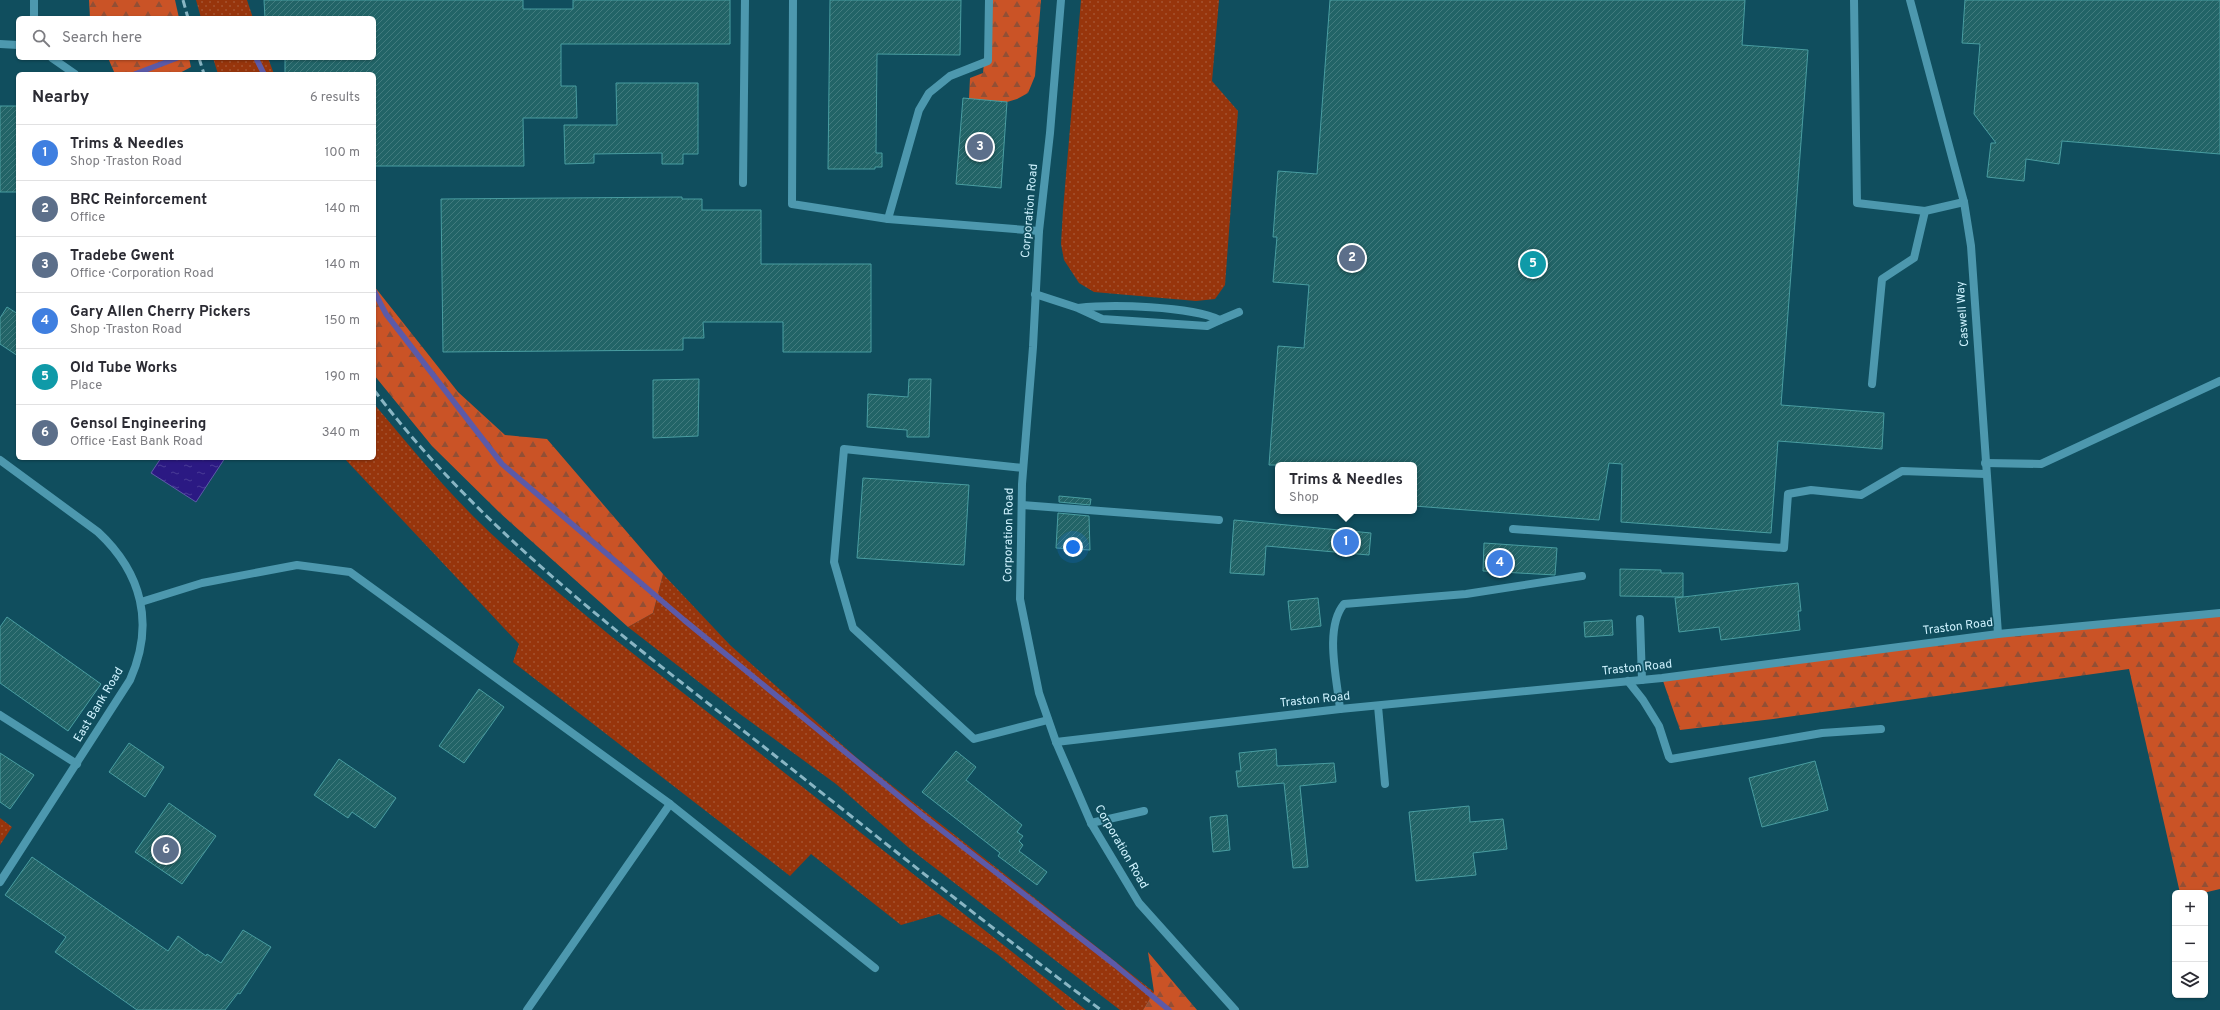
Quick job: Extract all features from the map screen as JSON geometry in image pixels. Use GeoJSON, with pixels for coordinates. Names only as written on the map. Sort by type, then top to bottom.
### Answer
{"type":"FeatureCollection","features":[{"type":"Feature","properties":{"kind":"street"},"geometry":{"type":"LineString","coordinates":[[34,0],[34,16]]}},
{"type":"Feature","properties":{"kind":"street"},"geometry":{"type":"LineString","coordinates":[[743,183],[744,0]]}},
{"type":"Feature","properties":{"kind":"street"},"geometry":{"type":"LineString","coordinates":[[793,0],[792,204],[888,219],[1039,232]]}},
{"type":"Feature","properties":{"kind":"street"},"geometry":{"type":"LineString","coordinates":[[888,219],[919,110],[929,93],[950,76],[988,61],[989,0]]}},
{"type":"Feature","properties":{"kind":"street","name":"Corporation Road"},"geometry":{"type":"LineString","coordinates":[[1061,0],[1050,133],[1039,232],[1023,468],[1020,599],[1036,682],[1048,720],[1091,823],[1139,903],[1235,1010]]}},
{"type":"Feature","properties":{"kind":"street"},"geometry":{"type":"LineString","coordinates":[[1854,0],[1857,203],[1925,211],[1964,202]]}},
{"type":"Feature","properties":{"kind":"street","name":"Caswell Way"},"geometry":{"type":"LineString","coordinates":[[1910,0],[1964,202],[1971,246],[1985,474],[1998,634]]}},
{"type":"Feature","properties":{"kind":"street"},"geometry":{"type":"LineString","coordinates":[[0,44],[16,45]]}},
{"type":"Feature","properties":{"kind":"street"},"geometry":{"type":"LineString","coordinates":[[55,60],[71,72]]}},
{"type":"Feature","properties":{"kind":"street"},"geometry":{"type":"LineString","coordinates":[[1872,384],[1882,279],[1914,258],[1925,211]]}},
{"type":"Feature","properties":{"kind":"street"},"geometry":{"type":"LineString","coordinates":[[1035,294],[1078,308],[1102,319],[1207,326],[1239,312]]}},
{"type":"Feature","properties":{"kind":"street"},"geometry":{"type":"LineString","coordinates":[[1078,308],[1102,305],[1159,309],[1206,314],[1220,320]]}},
{"type":"Feature","properties":{"kind":"street"},"geometry":{"type":"LineString","coordinates":[[1985,463],[2041,464],[2220,381]]}},
{"type":"Feature","properties":{"kind":"street"},"geometry":{"type":"LineString","coordinates":[[1023,468],[844,449],[834,562],[853,628],[974,740],[1048,720]]}},
{"type":"Feature","properties":{"kind":"street","name":"East Bank Road"},"geometry":{"type":"LineString","coordinates":[[0,460],[98,532],[112,545],[128,567],[138,590],[141,602],[141,633],[136,666],[120,698],[0,882]]}},
{"type":"Feature","properties":{"kind":"street"},"geometry":{"type":"LineString","coordinates":[[1513,529],[1784,548],[1788,494],[1811,490],[1861,495],[1902,471],[1985,474]]}},
{"type":"Feature","properties":{"kind":"street"},"geometry":{"type":"LineString","coordinates":[[1022,505],[1219,520]]}},
{"type":"Feature","properties":{"kind":"street"},"geometry":{"type":"LineString","coordinates":[[141,602],[202,583],[297,564],[350,572],[670,804],[875,968]]}},
{"type":"Feature","properties":{"kind":"street"},"geometry":{"type":"LineString","coordinates":[[1340,709],[1333,641],[1335,623],[1339,610],[1344,604],[1466,594],[1582,576]]}},
{"type":"Feature","properties":{"kind":"street","name":"Traston Road"},"geometry":{"type":"LineString","coordinates":[[1056,742],[1340,709],[1642,680],[1998,634],[2220,613]]}},
{"type":"Feature","properties":{"kind":"street"},"geometry":{"type":"LineString","coordinates":[[1640,619],[1642,680]]}},
{"type":"Feature","properties":{"kind":"street"},"geometry":{"type":"LineString","coordinates":[[1628,681],[1643,700],[1658,726],[1671,759],[1822,734],[1881,729]]}},
{"type":"Feature","properties":{"kind":"street"},"geometry":{"type":"LineString","coordinates":[[1378,706],[1385,784]]}},
{"type":"Feature","properties":{"kind":"street"},"geometry":{"type":"LineString","coordinates":[[0,715],[77,764]]}},
{"type":"Feature","properties":{"kind":"street"},"geometry":{"type":"LineString","coordinates":[[527,1010],[670,804]]}},
{"type":"Feature","properties":{"kind":"street"},"geometry":{"type":"LineString","coordinates":[[1091,823],[1144,811]]}},
{"type":"Feature","properties":{"kind":"shaded area"},"geometry":{"type":"Polygon","coordinates":[[[196,0],[247,0],[252,16],[200,16],[196,0]]]}},
{"type":"Feature","properties":{"kind":"shaded area"},"geometry":{"type":"Polygon","coordinates":[[[1081,0],[1219,0],[1212,81],[1238,111],[1225,285],[1215,299],[1196,301],[1094,292],[1079,283],[1064,260],[1061,244],[1063,210],[1081,0]]]}},
{"type":"Feature","properties":{"kind":"shaded area"},"geometry":{"type":"Polygon","coordinates":[[[214,60],[269,60],[273,72],[217,72],[214,60]]]}},
{"type":"Feature","properties":{"kind":"shaded area"},"geometry":{"type":"Polygon","coordinates":[[[376,406],[464,507],[539,577],[612,637],[1086,1010],[1066,1010],[997,954],[939,914],[901,925],[811,854],[790,876],[513,662],[519,644],[346,460],[376,460],[376,406]]]}},
{"type":"Feature","properties":{"kind":"shaded area"},"geometry":{"type":"Polygon","coordinates":[[[663,574],[730,645],[857,758],[1154,992],[1143,1010],[1120,1010],[909,848],[836,784],[740,714],[628,627],[653,613],[663,574]]]}},
{"type":"Feature","properties":{"kind":"shaded area"},"geometry":{"type":"Polygon","coordinates":[[[0,818],[12,827],[0,845],[0,818]]]}},
{"type":"Feature","properties":{"kind":"green space"},"geometry":{"type":"Polygon","coordinates":[[[89,0],[175,0],[179,16],[90,16],[89,0]]]}},
{"type":"Feature","properties":{"kind":"green space"},"geometry":{"type":"Polygon","coordinates":[[[990,0],[1041,0],[1035,76],[1028,93],[1007,102],[969,99],[970,78],[983,73],[990,0]]]}},
{"type":"Feature","properties":{"kind":"green space"},"geometry":{"type":"Polygon","coordinates":[[[109,60],[189,60],[191,67],[182,72],[114,72],[109,60]]]}},
{"type":"Feature","properties":{"kind":"green space"},"geometry":{"type":"Polygon","coordinates":[[[376,289],[458,392],[505,435],[547,439],[663,574],[653,613],[628,627],[500,513],[432,446],[376,377],[376,289]]]}},
{"type":"Feature","properties":{"kind":"green space"},"geometry":{"type":"Polygon","coordinates":[[[2220,613],[2220,889],[2208,892],[2208,890],[2179,890],[2129,669],[1773,719],[1680,730],[1662,678],[1998,634],[2220,613]]]}},
{"type":"Feature","properties":{"kind":"green space"},"geometry":{"type":"Polygon","coordinates":[[[1148,952],[1197,1010],[1143,1010],[1154,992],[1148,952]]]}},
{"type":"Feature","properties":{"kind":"water"},"geometry":{"type":"Polygon","coordinates":[[[160,460],[224,460],[196,502],[151,473],[160,460]]]}},
{"type":"Feature","properties":{"kind":"building"},"geometry":{"type":"Polygon","coordinates":[[[264,0],[523,0],[523,9],[573,9],[573,0],[730,0],[730,44],[561,44],[561,86],[576,86],[577,118],[523,118],[524,166],[376,166],[376,72],[285,72],[285,60],[376,60],[376,16],[265,16],[264,0]]]}},
{"type":"Feature","properties":{"kind":"building"},"geometry":{"type":"Polygon","coordinates":[[[830,0],[961,0],[960,55],[877,54],[876,153],[882,153],[882,167],[875,167],[875,169],[828,169],[830,0]]]}},
{"type":"Feature","properties":{"kind":"building"},"geometry":{"type":"Polygon","coordinates":[[[1330,0],[1745,0],[1742,45],[1808,50],[1781,405],[1884,413],[1882,449],[1778,441],[1771,533],[1621,522],[1622,464],[1609,463],[1599,520],[1417,506],[1417,462],[1275,462],[1275,465],[1269,465],[1278,346],[1304,348],[1309,285],[1273,282],[1277,237],[1273,237],[1278,171],[1317,174],[1330,0]]]}},
{"type":"Feature","properties":{"kind":"building"},"geometry":{"type":"Polygon","coordinates":[[[1965,0],[2220,0],[2220,154],[2062,141],[2059,164],[2026,159],[2024,181],[1987,177],[1991,143],[1996,143],[1974,114],[1980,44],[1962,43],[1965,0]]]}},
{"type":"Feature","properties":{"kind":"building"},"geometry":{"type":"Polygon","coordinates":[[[616,83],[698,83],[698,154],[683,154],[683,164],[662,164],[662,153],[594,154],[594,163],[565,164],[564,125],[617,125],[616,83]]]}},
{"type":"Feature","properties":{"kind":"building"},"geometry":{"type":"Polygon","coordinates":[[[963,98],[1007,102],[1001,188],[956,184],[963,98]]]}},
{"type":"Feature","properties":{"kind":"building"},"geometry":{"type":"Polygon","coordinates":[[[0,106],[16,106],[16,192],[0,192],[0,106]]]}},
{"type":"Feature","properties":{"kind":"building"},"geometry":{"type":"Polygon","coordinates":[[[682,197],[682,199],[702,199],[702,210],[761,210],[761,264],[871,264],[871,352],[783,352],[783,322],[703,322],[704,338],[683,338],[683,350],[443,352],[441,199],[682,197]]]}},
{"type":"Feature","properties":{"kind":"building"},"geometry":{"type":"Polygon","coordinates":[[[7,307],[16,313],[16,355],[0,344],[0,318],[7,307]]]}},
{"type":"Feature","properties":{"kind":"building"},"geometry":{"type":"Polygon","coordinates":[[[699,379],[698,436],[653,438],[653,380],[699,379]]]}},
{"type":"Feature","properties":{"kind":"building"},"geometry":{"type":"Polygon","coordinates":[[[909,379],[931,379],[929,437],[907,437],[907,430],[867,427],[868,394],[908,397],[909,379]]]}},
{"type":"Feature","properties":{"kind":"building"},"geometry":{"type":"Polygon","coordinates":[[[863,478],[969,485],[964,565],[857,558],[863,478]]]}},
{"type":"Feature","properties":{"kind":"building"},"geometry":{"type":"Polygon","coordinates":[[[1059,496],[1091,499],[1090,505],[1059,502],[1059,496]]]}},
{"type":"Feature","properties":{"kind":"building"},"geometry":{"type":"Polygon","coordinates":[[[1058,513],[1089,516],[1090,550],[1056,548],[1058,513]]]}},
{"type":"Feature","properties":{"kind":"building"},"geometry":{"type":"Polygon","coordinates":[[[1234,520],[1371,533],[1369,555],[1266,546],[1264,575],[1230,573],[1234,520]]]}},
{"type":"Feature","properties":{"kind":"building"},"geometry":{"type":"Polygon","coordinates":[[[1484,543],[1557,548],[1555,575],[1483,571],[1484,543]]]}},
{"type":"Feature","properties":{"kind":"building"},"geometry":{"type":"Polygon","coordinates":[[[1620,569],[1661,570],[1661,573],[1683,573],[1683,597],[1620,596],[1620,569]]]}},
{"type":"Feature","properties":{"kind":"building"},"geometry":{"type":"Polygon","coordinates":[[[1798,583],[1801,611],[1798,611],[1800,630],[1721,640],[1719,627],[1679,632],[1675,598],[1798,583]]]}},
{"type":"Feature","properties":{"kind":"building"},"geometry":{"type":"Polygon","coordinates":[[[1318,598],[1321,626],[1291,630],[1288,601],[1318,598]]]}},
{"type":"Feature","properties":{"kind":"building"},"geometry":{"type":"Polygon","coordinates":[[[7,617],[101,684],[68,731],[0,683],[0,627],[7,617]]]}},
{"type":"Feature","properties":{"kind":"building"},"geometry":{"type":"Polygon","coordinates":[[[1612,620],[1613,635],[1585,637],[1584,622],[1612,620]]]}},
{"type":"Feature","properties":{"kind":"building"},"geometry":{"type":"Polygon","coordinates":[[[479,689],[504,707],[464,763],[439,746],[479,689]]]}},
{"type":"Feature","properties":{"kind":"building"},"geometry":{"type":"Polygon","coordinates":[[[129,743],[164,767],[145,797],[109,772],[129,743]]]}},
{"type":"Feature","properties":{"kind":"building"},"geometry":{"type":"Polygon","coordinates":[[[1276,749],[1277,766],[1334,763],[1336,782],[1300,786],[1308,867],[1293,868],[1284,783],[1238,787],[1236,771],[1241,771],[1239,753],[1276,749]]]}},
{"type":"Feature","properties":{"kind":"building"},"geometry":{"type":"Polygon","coordinates":[[[956,751],[976,767],[966,780],[1022,825],[1017,832],[1023,836],[1019,841],[1023,845],[1019,851],[1047,872],[1037,885],[998,856],[1000,853],[922,792],[956,751]]]}},
{"type":"Feature","properties":{"kind":"building"},"geometry":{"type":"Polygon","coordinates":[[[0,753],[34,775],[10,809],[0,802],[0,753]]]}},
{"type":"Feature","properties":{"kind":"building"},"geometry":{"type":"Polygon","coordinates":[[[339,759],[396,798],[375,828],[352,812],[348,818],[314,795],[339,759]]]}},
{"type":"Feature","properties":{"kind":"building"},"geometry":{"type":"Polygon","coordinates":[[[1815,761],[1828,810],[1762,827],[1749,778],[1815,761]]]}},
{"type":"Feature","properties":{"kind":"building"},"geometry":{"type":"Polygon","coordinates":[[[169,803],[216,836],[182,884],[135,852],[169,803]]]}},
{"type":"Feature","properties":{"kind":"building"},"geometry":{"type":"Polygon","coordinates":[[[1469,806],[1470,822],[1503,819],[1507,849],[1473,853],[1476,875],[1416,881],[1409,812],[1469,806]]]}},
{"type":"Feature","properties":{"kind":"building"},"geometry":{"type":"Polygon","coordinates":[[[1227,815],[1230,850],[1213,852],[1210,817],[1227,815]]]}},
{"type":"Feature","properties":{"kind":"building"},"geometry":{"type":"Polygon","coordinates":[[[32,857],[168,951],[178,936],[206,956],[207,954],[221,963],[243,930],[271,947],[240,994],[238,993],[225,1010],[137,1010],[55,952],[66,937],[5,895],[32,857]]]}},
{"type":"Feature","properties":{"kind":"waterway"},"geometry":{"type":"LineString","coordinates":[[140,72],[172,60]]}},
{"type":"Feature","properties":{"kind":"waterway"},"geometry":{"type":"LineString","coordinates":[[257,60],[263,72]]}},
{"type":"Feature","properties":{"kind":"waterway"},"geometry":{"type":"LineString","coordinates":[[376,295],[386,314],[502,464],[684,620],[922,815],[1115,965],[1169,1010]]}},
{"type":"Feature","properties":{"kind":"railway"},"geometry":{"type":"LineString","coordinates":[[183,0],[187,16]]}},
{"type":"Feature","properties":{"kind":"railway"},"geometry":{"type":"LineString","coordinates":[[200,60],[203,72]]}},
{"type":"Feature","properties":{"kind":"railway"},"geometry":{"type":"LineString","coordinates":[[376,392],[415,441],[460,489],[506,535],[555,579],[656,662],[972,911],[1101,1010]]}},
{"type":"Feature","properties":{"kind":"place","name":"Tradebe Gwent"},"geometry":{"type":"Point","coordinates":[980,147]}},
{"type":"Feature","properties":{"kind":"place","name":"BRC Reinforcement"},"geometry":{"type":"Point","coordinates":[1352,258]}},
{"type":"Feature","properties":{"kind":"place","name":"Old Tube Works"},"geometry":{"type":"Point","coordinates":[1533,264]}},
{"type":"Feature","properties":{"kind":"place","name":"Trims & Needles"},"geometry":{"type":"Point","coordinates":[1346,542]}},
{"type":"Feature","properties":{"kind":"place","name":"Gary Allen Cherry Pickers"},"geometry":{"type":"Point","coordinates":[1500,563]}},
{"type":"Feature","properties":{"kind":"place","name":"Gensol Engineering"},"geometry":{"type":"Point","coordinates":[166,850]}}]}
